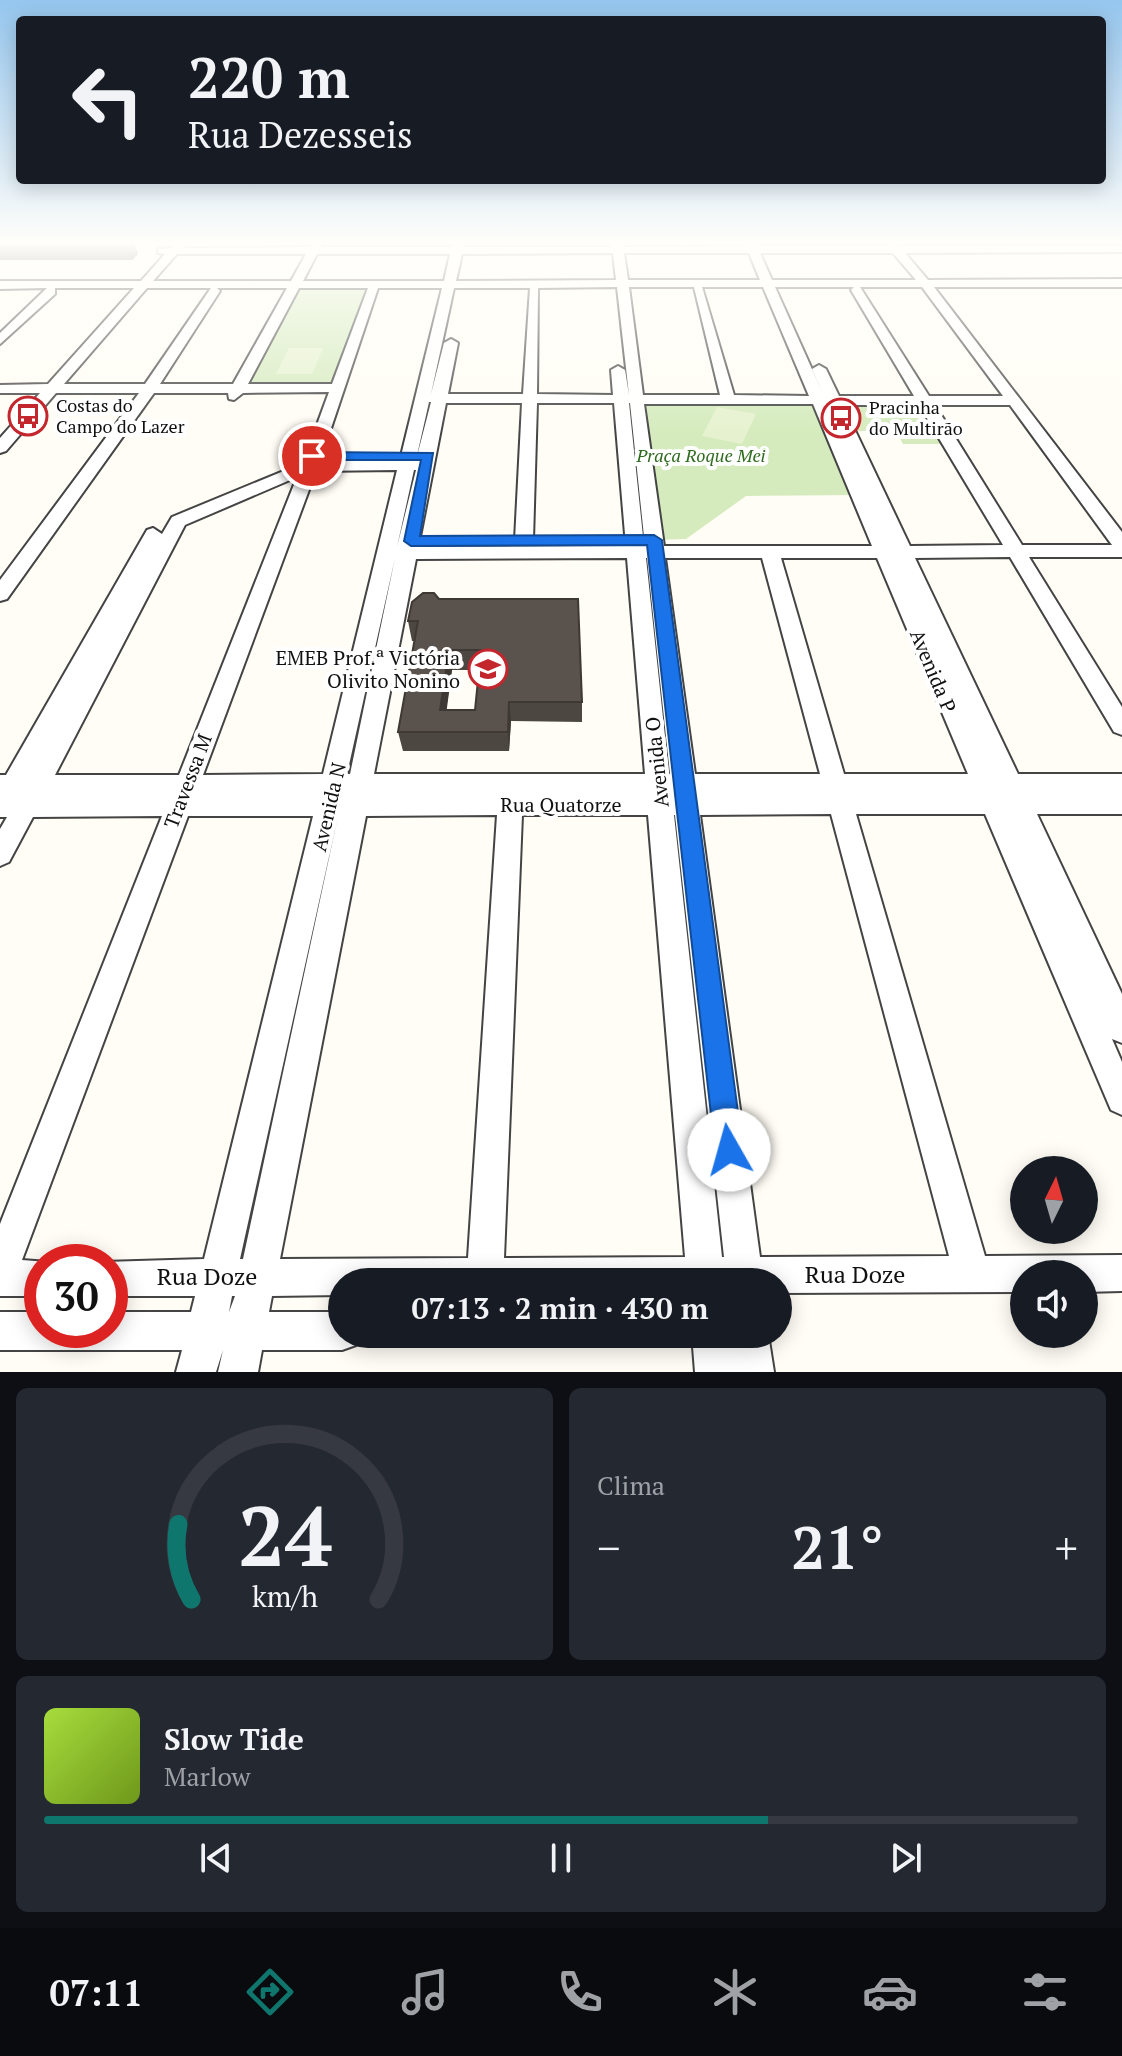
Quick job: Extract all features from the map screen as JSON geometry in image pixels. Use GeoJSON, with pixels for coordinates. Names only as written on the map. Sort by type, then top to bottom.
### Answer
{"type":"FeatureCollection","features":[{"type":"Feature","properties":{"kind":"street"},"geometry":{"type":"LineString","coordinates":[[0,340],[36,305]]}},
{"type":"Feature","properties":{"kind":"street"},"geometry":{"type":"LineString","coordinates":[[0,448],[42,392],[120,305]]}},
{"type":"Feature","properties":{"kind":"street"},"geometry":{"type":"LineString","coordinates":[[0,594],[146,392],[205,305]]}},
{"type":"Feature","properties":{"kind":"street"},"geometry":{"type":"LineString","coordinates":[[237,392],[290,305]]}},
{"type":"Feature","properties":{"kind":"street","name":"Travessa M"},"geometry":{"type":"LineString","coordinates":[[0,1270],[311,461],[368,305]]}},
{"type":"Feature","properties":{"kind":"street","name":"Avenida N"},"geometry":{"type":"LineString","coordinates":[[196,1372],[332,795],[400,547],[451,305]]}},
{"type":"Feature","properties":{"kind":"street"},"geometry":{"type":"LineString","coordinates":[[524,540],[533,305]]}},
{"type":"Feature","properties":{"kind":"street","name":"Avenida O"},"geometry":{"type":"LineString","coordinates":[[618,305],[673,794],[742,1268]]}},
{"type":"Feature","properties":{"kind":"street"},"geometry":{"type":"LineString","coordinates":[[702,305],[727,395]]}},
{"type":"Feature","properties":{"kind":"street","name":"Avenida P"},"geometry":{"type":"LineString","coordinates":[[783,305],[999,794],[1122,1099]]}},
{"type":"Feature","properties":{"kind":"street"},"geometry":{"type":"LineString","coordinates":[[866,305],[1122,726]]}},
{"type":"Feature","properties":{"kind":"street"},"geometry":{"type":"LineString","coordinates":[[942,305],[1120,545]]}},
{"type":"Feature","properties":{"kind":"street"},"geometry":{"type":"LineString","coordinates":[[0,389],[42,392],[336,392]]}},
{"type":"Feature","properties":{"kind":"street"},"geometry":{"type":"LineString","coordinates":[[0,396],[42,392]]}},
{"type":"Feature","properties":{"kind":"street"},"geometry":{"type":"LineString","coordinates":[[0,431],[42,392]]}},
{"type":"Feature","properties":{"kind":"street"},"geometry":{"type":"LineString","coordinates":[[434,394],[1010,397]]}},
{"type":"Feature","properties":{"kind":"street"},"geometry":{"type":"LineString","coordinates":[[0,854],[11,797],[172,518],[311,461],[419,461]]}},
{"type":"Feature","properties":{"kind":"street"},"geometry":{"type":"LineString","coordinates":[[400,547],[524,540],[770,552],[889,545]]}},
{"type":"Feature","properties":{"kind":"street"},"geometry":{"type":"LineString","coordinates":[[400,547],[1120,545]]}},
{"type":"Feature","properties":{"kind":"street","name":"Avenida N"},"geometry":{"type":"LineString","coordinates":[[238,1372],[359,795],[400,547]]}},
{"type":"Feature","properties":{"kind":"street"},"geometry":{"type":"LineString","coordinates":[[770,552],[972,1274]]}},
{"type":"Feature","properties":{"kind":"street","name":"Rua Quatorze"},"geometry":{"type":"LineString","coordinates":[[999,794],[1122,784]]}},
{"type":"Feature","properties":{"kind":"street","name":"Avenida O"},"geometry":{"type":"LineString","coordinates":[[673,794],[705,1268]]}},
{"type":"Feature","properties":{"kind":"street","name":"Avenida P"},"geometry":{"type":"LineString","coordinates":[[999,794],[1122,1028]]}},
{"type":"Feature","properties":{"kind":"street","name":"Rua Quatorze"},"geometry":{"type":"LineString","coordinates":[[11,797],[999,794],[1122,803]]}},
{"type":"Feature","properties":{"kind":"street"},"geometry":{"type":"LineString","coordinates":[[486,1268],[511,795]]}},
{"type":"Feature","properties":{"kind":"street"},"geometry":{"type":"LineString","coordinates":[[1098,1273],[1122,1273]]}},
{"type":"Feature","properties":{"kind":"street","name":"Rua Doze"},"geometry":{"type":"LineString","coordinates":[[792,1278],[1010,1274]]}},
{"type":"Feature","properties":{"kind":"street"},"geometry":{"type":"LineString","coordinates":[[0,1278],[24,1278]]}},
{"type":"Feature","properties":{"kind":"street","name":"Rua Doze"},"geometry":{"type":"LineString","coordinates":[[128,1278],[328,1278]]}},
{"type":"Feature","properties":{"kind":"street"},"geometry":{"type":"LineString","coordinates":[[0,1331],[328,1331]]}},
{"type":"Feature","properties":{"kind":"street"},"geometry":{"type":"LineString","coordinates":[[712,1348],[715,1372]]}},
{"type":"Feature","properties":{"kind":"street"},"geometry":{"type":"LineString","coordinates":[[751,1348],[754,1372]]}},
{"type":"Feature","properties":{"kind":"green space"},"geometry":{"type":"Polygon","coordinates":[[[284,305],[368,305],[338,388],[239,388],[284,305]]]}},
{"type":"Feature","properties":{"kind":"green space"},"geometry":{"type":"Polygon","coordinates":[[[289,348],[323,348],[312,374],[276,374],[289,348]]]}},
{"type":"Feature","properties":{"kind":"green space","name":"Praça Roque Mei"},"geometry":{"type":"Polygon","coordinates":[[[636,399],[816,400],[858,495],[746,496],[686,539],[654,540],[636,399]]]}},
{"type":"Feature","properties":{"kind":"green space"},"geometry":{"type":"Polygon","coordinates":[[[833,400],[924,400],[951,444],[903,444],[896,431],[847,431],[833,400]]]}},
{"type":"Feature","properties":{"kind":"green space"},"geometry":{"type":"Polygon","coordinates":[[[717,407],[756,414],[742,444],[702,436],[717,407]]]}},
{"type":"Feature","properties":{"kind":"building"},"geometry":{"type":"Polygon","coordinates":[[[423,593],[434,593],[439,599],[578,599],[582,702],[509,702],[508,732],[398,732],[418,621],[408,621],[412,602],[423,593]],[[449,650],[440,710],[475,710],[481,650],[449,650]]]}},
{"type":"Feature","properties":{"kind":"place","name":"Costas do Campo do Lazer"},"geometry":{"type":"Point","coordinates":[28,416]}},
{"type":"Feature","properties":{"kind":"place","name":"Pracinha do Multirão"},"geometry":{"type":"Point","coordinates":[841,418]}},
{"type":"Feature","properties":{"kind":"place","name":"EMEB Prof.ª Victória Olivito Nonino"},"geometry":{"type":"Point","coordinates":[488,669]}},
{"type":"Feature","properties":{"kind":"route"},"geometry":{"type":"LineString","coordinates":[[312,456],[429,456],[411,541],[654,540],[729,1150]]}}]}
